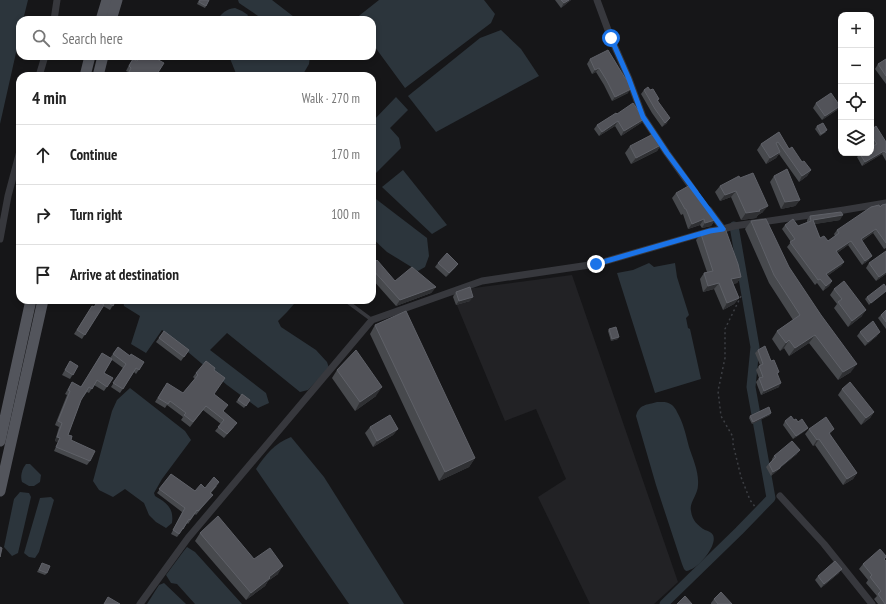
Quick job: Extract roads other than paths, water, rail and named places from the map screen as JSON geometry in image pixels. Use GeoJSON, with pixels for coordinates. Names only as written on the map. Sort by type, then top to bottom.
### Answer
{"type":"FeatureCollection","features":[{"type":"Feature","properties":{"kind":"main road"},"geometry":{"type":"LineString","coordinates":[[102,16],[107,0]]}},
{"type":"Feature","properties":{"kind":"main road"},"geometry":{"type":"LineString","coordinates":[[112,16],[117,0]]}},
{"type":"Feature","properties":{"kind":"main road"},"geometry":{"type":"LineString","coordinates":[[86,72],[89,60]]}},
{"type":"Feature","properties":{"kind":"main road"},"geometry":{"type":"LineString","coordinates":[[99,72],[102,60]]}},
{"type":"Feature","properties":{"kind":"main road"},"geometry":{"type":"LineString","coordinates":[[0,441],[30,304]]}},
{"type":"Feature","properties":{"kind":"main road"},"geometry":{"type":"LineString","coordinates":[[0,491],[42,304]]}},
{"type":"Feature","properties":{"kind":"street"},"geometry":{"type":"LineString","coordinates":[[55,16],[57,0]]}},
{"type":"Feature","properties":{"kind":"street"},"geometry":{"type":"LineString","coordinates":[[597,0],[643,117],[699,198]]}},
{"type":"Feature","properties":{"kind":"street"},"geometry":{"type":"LineString","coordinates":[[40,72],[44,60]]}},
{"type":"Feature","properties":{"kind":"street"},"geometry":{"type":"LineString","coordinates":[[0,239],[8,196],[16,167]]}},
{"type":"Feature","properties":{"kind":"street"},"geometry":{"type":"LineString","coordinates":[[140,604],[188,538],[372,320],[482,281],[596,264],[710,231],[734,226],[886,203]]}},
{"type":"Feature","properties":{"kind":"street"},"geometry":{"type":"LineString","coordinates":[[704,204],[723,229]]}},
{"type":"Feature","properties":{"kind":"street"},"geometry":{"type":"LineString","coordinates":[[780,496],[824,544],[872,604]]}},
{"type":"Feature","properties":{"kind":"lane"},"geometry":{"type":"LineString","coordinates":[[350,304],[372,320]]}},
{"type":"Feature","properties":{"kind":"waterway"},"geometry":{"type":"LineString","coordinates":[[664,604],[771,498],[751,387],[755,347],[734,226]]}}]}
